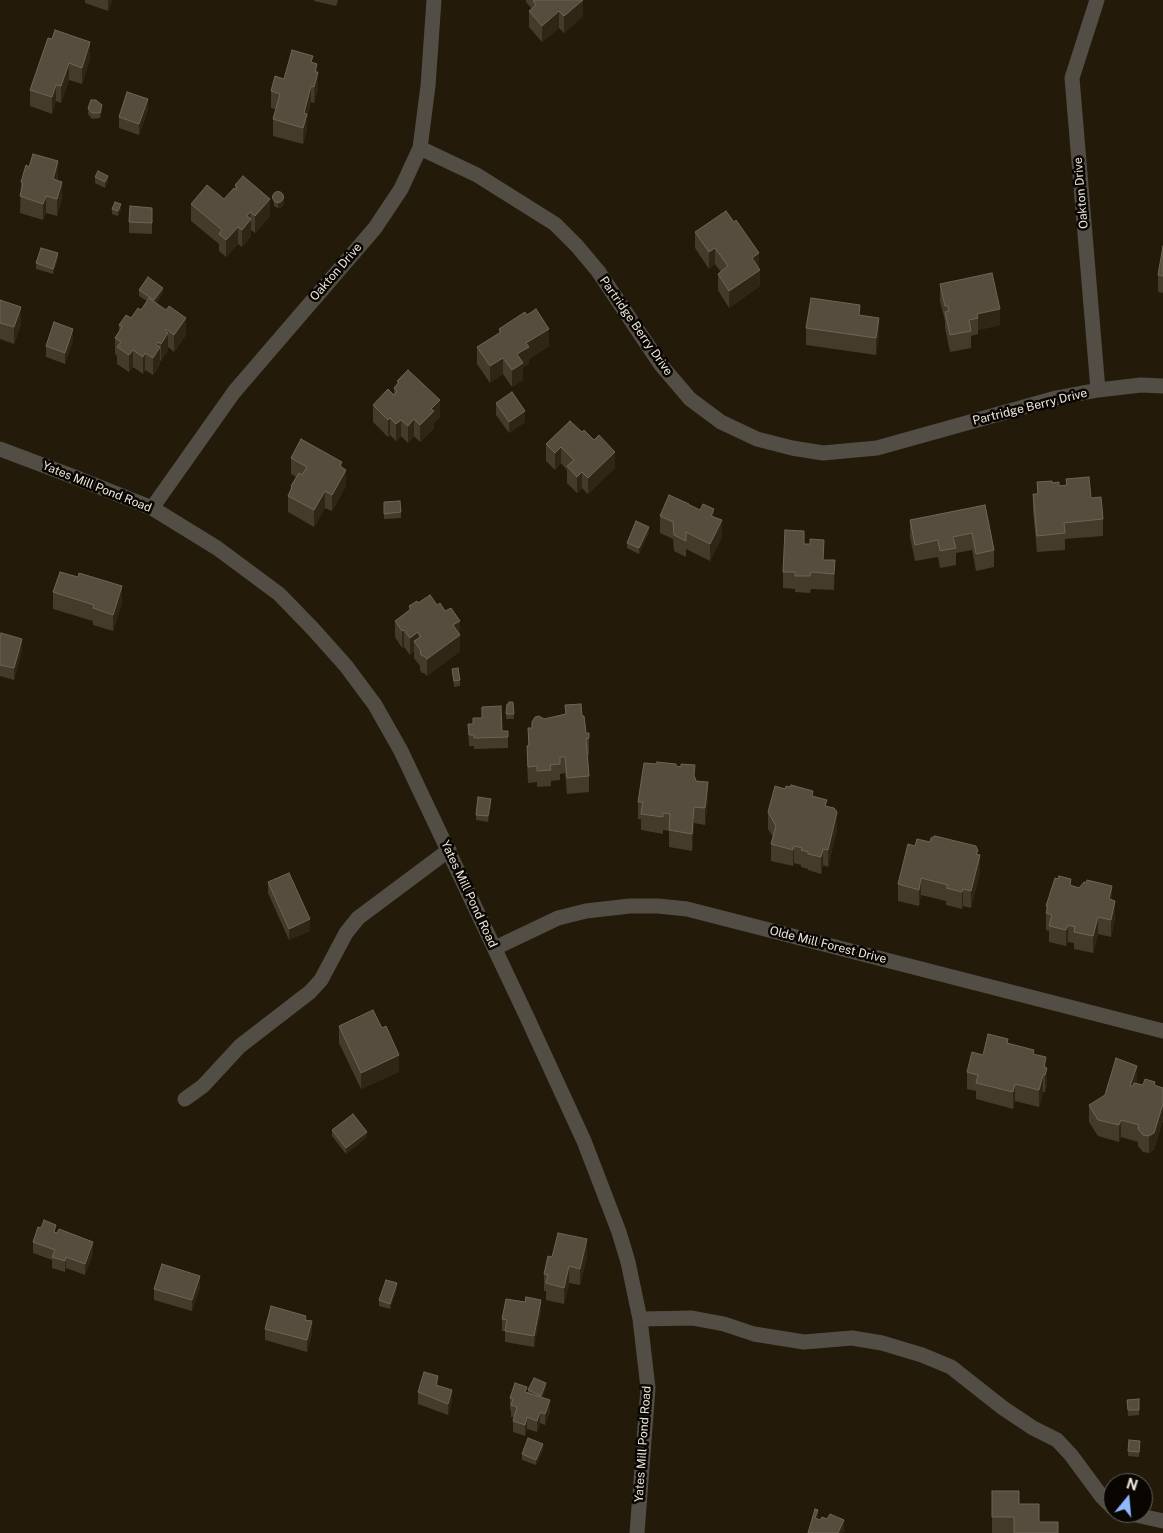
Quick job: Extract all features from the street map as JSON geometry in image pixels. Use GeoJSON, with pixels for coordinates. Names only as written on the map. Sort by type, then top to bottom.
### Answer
{"type":"FeatureCollection","features":[{"type":"Feature","properties":{"kind":"street","name":"Oakton Drive"},"geometry":{"type":"LineString","coordinates":[[152,508],[234,392],[375,228],[401,189],[420,148],[428,86],[434,0]]}},
{"type":"Feature","properties":{"kind":"street","name":"Oakton Drive"},"geometry":{"type":"LineString","coordinates":[[1096,0],[1072,78],[1098,390]]}},
{"type":"Feature","properties":{"kind":"street","name":"Partridge Berry Drive"},"geometry":{"type":"LineString","coordinates":[[420,148],[476,176],[555,224],[598,271],[661,365],[690,399],[721,422],[757,439],[792,448],[824,453],[877,448],[1056,398],[1098,390],[1141,385],[1163,386]]}},
{"type":"Feature","properties":{"kind":"street","name":"Yates Mill Pond Road"},"geometry":{"type":"LineString","coordinates":[[0,449],[152,508],[217,548],[278,594],[346,666],[375,705],[402,751],[495,948],[599,1177],[628,1262],[640,1319],[648,1388],[637,1533]]}},
{"type":"Feature","properties":{"kind":"street"},"geometry":{"type":"LineString","coordinates":[[185,1099],[203,1086],[240,1046],[310,992],[321,980],[346,932],[358,918],[449,850]]}},
{"type":"Feature","properties":{"kind":"street","name":"Olde Mill Forest Drive"},"geometry":{"type":"LineString","coordinates":[[495,948],[558,918],[586,911],[630,906],[658,906],[687,910],[1163,1030]]}},
{"type":"Feature","properties":{"kind":"street"},"geometry":{"type":"LineString","coordinates":[[640,1319],[692,1318],[724,1324],[754,1334],[804,1342],[852,1338],[882,1343],[922,1355],[951,1368],[1032,1428],[1057,1440],[1071,1455],[1103,1498]]}},
{"type":"Feature","properties":{"kind":"building"},"geometry":{"type":"Polygon","coordinates":[[[534,0],[583,0],[564,16],[559,11],[542,26],[529,11],[536,5],[534,0]]]}},
{"type":"Feature","properties":{"kind":"building"},"geometry":{"type":"Polygon","coordinates":[[[55,30],[90,42],[82,68],[69,63],[61,86],[56,85],[52,97],[30,90],[48,38],[52,39],[55,30]]]}},
{"type":"Feature","properties":{"kind":"building"},"geometry":{"type":"Polygon","coordinates":[[[292,50],[313,56],[311,62],[317,64],[315,72],[318,72],[314,87],[311,86],[304,113],[307,114],[303,128],[273,119],[280,94],[271,91],[275,76],[284,79],[292,50]]]}},
{"type":"Feature","properties":{"kind":"building"},"geometry":{"type":"Polygon","coordinates":[[[127,92],[148,99],[139,124],[119,117],[127,92]]]}},
{"type":"Feature","properties":{"kind":"building"},"geometry":{"type":"Polygon","coordinates":[[[91,100],[96,100],[102,105],[100,113],[92,113],[88,108],[91,100]]]}},
{"type":"Feature","properties":{"kind":"building"},"geometry":{"type":"Polygon","coordinates":[[[33,154],[58,161],[53,179],[62,182],[57,199],[46,196],[43,204],[20,196],[23,183],[21,182],[26,165],[29,167],[33,154]]]}},
{"type":"Feature","properties":{"kind":"building"},"geometry":{"type":"Polygon","coordinates":[[[98,171],[108,176],[105,182],[95,177],[98,171]]]}},
{"type":"Feature","properties":{"kind":"building"},"geometry":{"type":"Polygon","coordinates":[[[243,176],[270,199],[255,216],[250,212],[247,216],[251,219],[242,230],[238,227],[226,240],[219,234],[222,230],[191,204],[207,185],[224,199],[234,188],[235,190],[237,187],[235,185],[243,176]]]}},
{"type":"Feature","properties":{"kind":"building"},"geometry":{"type":"Polygon","coordinates":[[[276,192],[280,192],[283,197],[282,201],[276,202],[273,199],[273,195],[276,192]]]}},
{"type":"Feature","properties":{"kind":"building"},"geometry":{"type":"Polygon","coordinates":[[[115,202],[121,204],[118,211],[112,209],[115,202]]]}},
{"type":"Feature","properties":{"kind":"building"},"geometry":{"type":"Polygon","coordinates":[[[130,206],[152,208],[152,223],[129,222],[130,206]]]}},
{"type":"Feature","properties":{"kind":"building"},"geometry":{"type":"Polygon","coordinates":[[[726,211],[734,222],[736,220],[759,253],[752,258],[760,270],[729,291],[718,274],[728,266],[715,248],[709,252],[695,232],[726,211]]]}},
{"type":"Feature","properties":{"kind":"building"},"geometry":{"type":"Polygon","coordinates":[[[1163,246],[1163,276],[1158,275],[1163,246]]]}},
{"type":"Feature","properties":{"kind":"building"},"geometry":{"type":"Polygon","coordinates":[[[41,248],[58,253],[53,269],[36,263],[41,248]]]}},
{"type":"Feature","properties":{"kind":"building"},"geometry":{"type":"Polygon","coordinates":[[[992,273],[1000,309],[977,314],[978,318],[969,320],[971,331],[950,335],[945,312],[949,311],[948,306],[945,306],[940,284],[992,273]]]}},
{"type":"Feature","properties":{"kind":"building"},"geometry":{"type":"Polygon","coordinates":[[[148,277],[163,288],[154,300],[139,290],[148,277]]]}},
{"type":"Feature","properties":{"kind":"building"},"geometry":{"type":"Polygon","coordinates":[[[149,298],[166,310],[169,306],[186,318],[174,335],[166,329],[165,331],[168,333],[161,344],[158,342],[156,345],[160,347],[153,358],[145,353],[143,357],[133,350],[129,355],[117,347],[121,342],[115,338],[122,327],[119,325],[126,315],[131,318],[138,308],[141,310],[149,298]]]}},
{"type":"Feature","properties":{"kind":"building"},"geometry":{"type":"Polygon","coordinates":[[[811,298],[860,305],[859,315],[879,318],[876,338],[806,328],[811,298]]]}},
{"type":"Feature","properties":{"kind":"building"},"geometry":{"type":"Polygon","coordinates":[[[0,300],[21,307],[14,327],[0,323],[0,300]]]}},
{"type":"Feature","properties":{"kind":"building"},"geometry":{"type":"Polygon","coordinates":[[[536,309],[549,329],[526,343],[529,347],[517,354],[523,363],[512,370],[503,358],[490,366],[477,347],[501,332],[499,329],[525,312],[527,315],[536,309]]]}},
{"type":"Feature","properties":{"kind":"building"},"geometry":{"type":"Polygon","coordinates":[[[54,322],[73,329],[65,353],[46,346],[54,322]]]}},
{"type":"Feature","properties":{"kind":"building"},"geometry":{"type":"Polygon","coordinates":[[[408,370],[440,400],[431,409],[434,411],[420,425],[414,419],[408,426],[401,420],[396,424],[390,418],[388,420],[373,405],[388,389],[394,395],[397,391],[394,388],[399,382],[397,381],[408,370]]]}},
{"type":"Feature","properties":{"kind":"building"},"geometry":{"type":"Polygon","coordinates":[[[512,392],[525,411],[509,422],[496,403],[512,392]]]}},
{"type":"Feature","properties":{"kind":"building"},"geometry":{"type":"Polygon","coordinates":[[[570,421],[582,432],[584,430],[594,440],[599,435],[615,452],[588,478],[582,472],[577,477],[567,466],[574,460],[561,447],[555,453],[546,444],[570,421]]]}},
{"type":"Feature","properties":{"kind":"building"},"geometry":{"type":"Polygon","coordinates":[[[301,439],[342,462],[340,466],[346,470],[332,495],[325,491],[314,510],[288,496],[291,486],[299,473],[302,475],[307,467],[291,458],[301,439]]]}},
{"type":"Feature","properties":{"kind":"building"},"geometry":{"type":"Polygon","coordinates":[[[1089,477],[1091,498],[1101,497],[1103,519],[1064,523],[1065,533],[1037,536],[1033,494],[1038,494],[1037,482],[1059,482],[1059,486],[1067,485],[1066,479],[1089,477]]]}},
{"type":"Feature","properties":{"kind":"building"},"geometry":{"type":"Polygon","coordinates":[[[669,495],[700,510],[703,504],[714,509],[711,516],[722,520],[710,544],[686,532],[686,541],[674,535],[673,522],[660,516],[669,495]]]}},
{"type":"Feature","properties":{"kind":"building"},"geometry":{"type":"Polygon","coordinates":[[[400,501],[401,512],[384,514],[384,502],[400,501]]]}},
{"type":"Feature","properties":{"kind":"building"},"geometry":{"type":"Polygon","coordinates":[[[985,505],[994,550],[976,554],[972,533],[953,537],[956,548],[940,551],[938,540],[915,545],[910,520],[985,505]]]}},
{"type":"Feature","properties":{"kind":"building"},"geometry":{"type":"Polygon","coordinates":[[[636,521],[649,527],[639,548],[627,543],[636,521]]]}},
{"type":"Feature","properties":{"kind":"building"},"geometry":{"type":"Polygon","coordinates":[[[785,530],[804,531],[804,544],[810,544],[810,539],[824,540],[823,560],[835,560],[834,574],[811,572],[810,576],[795,576],[795,572],[783,572],[785,530]]]}},
{"type":"Feature","properties":{"kind":"building"},"geometry":{"type":"Polygon","coordinates":[[[60,572],[78,577],[79,573],[122,586],[113,615],[93,608],[94,605],[53,592],[60,572]]]}},
{"type":"Feature","properties":{"kind":"building"},"geometry":{"type":"Polygon","coordinates":[[[430,595],[437,605],[440,603],[445,611],[451,608],[460,621],[453,625],[460,635],[427,659],[422,656],[414,641],[421,637],[418,632],[410,638],[395,621],[411,609],[409,606],[417,601],[418,603],[430,595]]]}},
{"type":"Feature","properties":{"kind":"building"},"geometry":{"type":"Polygon","coordinates":[[[1,633],[22,639],[14,668],[0,665],[1,633]]]}},
{"type":"Feature","properties":{"kind":"building"},"geometry":{"type":"Polygon","coordinates":[[[458,668],[460,680],[454,681],[452,669],[458,668]]]}},
{"type":"Feature","properties":{"kind":"building"},"geometry":{"type":"Polygon","coordinates":[[[509,702],[513,702],[514,714],[506,714],[509,702]]]}},
{"type":"Feature","properties":{"kind":"building"},"geometry":{"type":"Polygon","coordinates":[[[581,704],[586,733],[589,733],[589,738],[586,739],[589,776],[567,778],[565,757],[560,757],[560,764],[550,765],[551,770],[537,771],[537,766],[528,767],[528,728],[532,728],[532,722],[535,717],[539,716],[544,719],[566,714],[565,705],[581,704]]]}},
{"type":"Feature","properties":{"kind":"building"},"geometry":{"type":"Polygon","coordinates":[[[501,706],[502,731],[508,731],[508,737],[474,738],[474,735],[469,735],[468,724],[473,724],[473,718],[482,718],[482,707],[501,706]]]}},
{"type":"Feature","properties":{"kind":"building"},"geometry":{"type":"Polygon","coordinates":[[[657,762],[676,764],[676,766],[681,767],[681,764],[695,765],[694,775],[696,781],[708,782],[705,808],[694,807],[692,834],[669,830],[670,814],[663,813],[663,817],[641,814],[643,802],[638,802],[644,763],[657,764],[657,762]]]}},
{"type":"Feature","properties":{"kind":"building"},"geometry":{"type":"Polygon","coordinates":[[[791,785],[813,791],[812,796],[827,800],[825,806],[834,808],[837,812],[828,850],[823,849],[821,857],[808,854],[808,852],[801,850],[802,848],[794,846],[793,850],[771,844],[776,826],[768,812],[775,786],[785,789],[786,786],[791,787],[791,785]]]}},
{"type":"Feature","properties":{"kind":"building"},"geometry":{"type":"Polygon","coordinates":[[[478,797],[491,799],[488,816],[476,815],[478,797]]]}},
{"type":"Feature","properties":{"kind":"building"},"geometry":{"type":"Polygon","coordinates":[[[935,836],[976,846],[978,851],[976,854],[980,855],[971,891],[963,889],[962,892],[946,888],[948,885],[921,878],[919,890],[898,884],[908,844],[915,846],[917,839],[930,842],[931,838],[935,836]]]}},
{"type":"Feature","properties":{"kind":"building"},"geometry":{"type":"Polygon","coordinates":[[[289,873],[310,919],[289,929],[268,882],[289,873]]]}},
{"type":"Feature","properties":{"kind":"building"},"geometry":{"type":"Polygon","coordinates":[[[1059,876],[1071,879],[1070,885],[1079,888],[1087,880],[1112,886],[1109,899],[1115,901],[1111,920],[1098,917],[1093,936],[1074,932],[1075,927],[1068,925],[1066,930],[1049,926],[1052,915],[1046,913],[1048,906],[1046,906],[1055,878],[1058,879],[1059,876]]]}},
{"type":"Feature","properties":{"kind":"building"},"geometry":{"type":"Polygon","coordinates":[[[373,1010],[382,1028],[386,1026],[399,1055],[361,1073],[339,1026],[373,1010]]]}},
{"type":"Feature","properties":{"kind":"building"},"geometry":{"type":"Polygon","coordinates":[[[988,1034],[1008,1039],[1007,1043],[1034,1050],[1033,1054],[1046,1057],[1044,1067],[1047,1068],[1039,1090],[1015,1084],[1013,1092],[976,1083],[978,1075],[967,1072],[972,1052],[983,1055],[988,1034]]]}},
{"type":"Feature","properties":{"kind":"building"},"geometry":{"type":"Polygon","coordinates":[[[1116,1058],[1137,1066],[1130,1086],[1133,1086],[1134,1083],[1143,1085],[1145,1079],[1155,1082],[1154,1085],[1163,1088],[1163,1104],[1154,1133],[1149,1136],[1143,1135],[1138,1129],[1139,1125],[1121,1120],[1119,1125],[1098,1120],[1089,1105],[1105,1095],[1116,1058]]]}},
{"type":"Feature","properties":{"kind":"building"},"geometry":{"type":"Polygon","coordinates":[[[353,1114],[367,1132],[346,1148],[332,1130],[353,1114]]]}},
{"type":"Feature","properties":{"kind":"building"},"geometry":{"type":"Polygon","coordinates":[[[44,1220],[56,1225],[54,1232],[57,1233],[59,1229],[93,1242],[85,1264],[66,1257],[65,1261],[52,1257],[55,1250],[33,1242],[38,1227],[41,1228],[44,1220]]]}},
{"type":"Feature","properties":{"kind":"building"},"geometry":{"type":"Polygon","coordinates":[[[558,1233],[587,1239],[580,1269],[569,1266],[564,1288],[546,1283],[548,1275],[544,1274],[548,1256],[552,1257],[558,1233]]]}},
{"type":"Feature","properties":{"kind":"building"},"geometry":{"type":"Polygon","coordinates":[[[162,1264],[200,1276],[192,1300],[154,1289],[162,1264]]]}},
{"type":"Feature","properties":{"kind":"building"},"geometry":{"type":"Polygon","coordinates":[[[386,1280],[397,1283],[390,1304],[379,1300],[386,1280]]]}},
{"type":"Feature","properties":{"kind":"building"},"geometry":{"type":"Polygon","coordinates":[[[526,1297],[541,1300],[534,1336],[505,1331],[507,1320],[502,1319],[506,1299],[525,1302],[526,1297]]]}},
{"type":"Feature","properties":{"kind":"building"},"geometry":{"type":"Polygon","coordinates":[[[271,1306],[306,1316],[305,1320],[312,1321],[307,1340],[265,1329],[271,1306]]]}},
{"type":"Feature","properties":{"kind":"building"},"geometry":{"type":"Polygon","coordinates":[[[424,1372],[438,1376],[436,1385],[452,1390],[448,1404],[418,1392],[424,1372]]]}},
{"type":"Feature","properties":{"kind":"building"},"geometry":{"type":"Polygon","coordinates":[[[534,1378],[546,1383],[541,1396],[528,1390],[534,1378]]]}},
{"type":"Feature","properties":{"kind":"building"},"geometry":{"type":"Polygon","coordinates":[[[515,1383],[527,1387],[525,1392],[550,1400],[545,1414],[540,1412],[537,1421],[527,1417],[525,1425],[513,1421],[517,1407],[511,1405],[513,1399],[510,1398],[515,1383]]]}},
{"type":"Feature","properties":{"kind":"building"},"geometry":{"type":"Polygon","coordinates":[[[1139,1399],[1139,1410],[1128,1410],[1127,1400],[1139,1399]]]}},
{"type":"Feature","properties":{"kind":"building"},"geometry":{"type":"Polygon","coordinates":[[[528,1438],[543,1444],[536,1460],[522,1454],[528,1438]]]}},
{"type":"Feature","properties":{"kind":"building"},"geometry":{"type":"Polygon","coordinates":[[[1129,1440],[1140,1441],[1139,1452],[1128,1451],[1129,1440]]]}},
{"type":"Feature","properties":{"kind":"building"},"geometry":{"type":"Polygon","coordinates":[[[992,1491],[1019,1491],[1019,1504],[1039,1504],[1039,1522],[1058,1522],[1058,1533],[1014,1533],[1014,1517],[992,1517],[992,1491]]]}},
{"type":"Feature","properties":{"kind":"building"},"geometry":{"type":"Polygon","coordinates":[[[815,1509],[818,1510],[815,1518],[820,1520],[822,1517],[827,1519],[830,1514],[844,1520],[838,1533],[808,1533],[815,1509]]]}}]}
